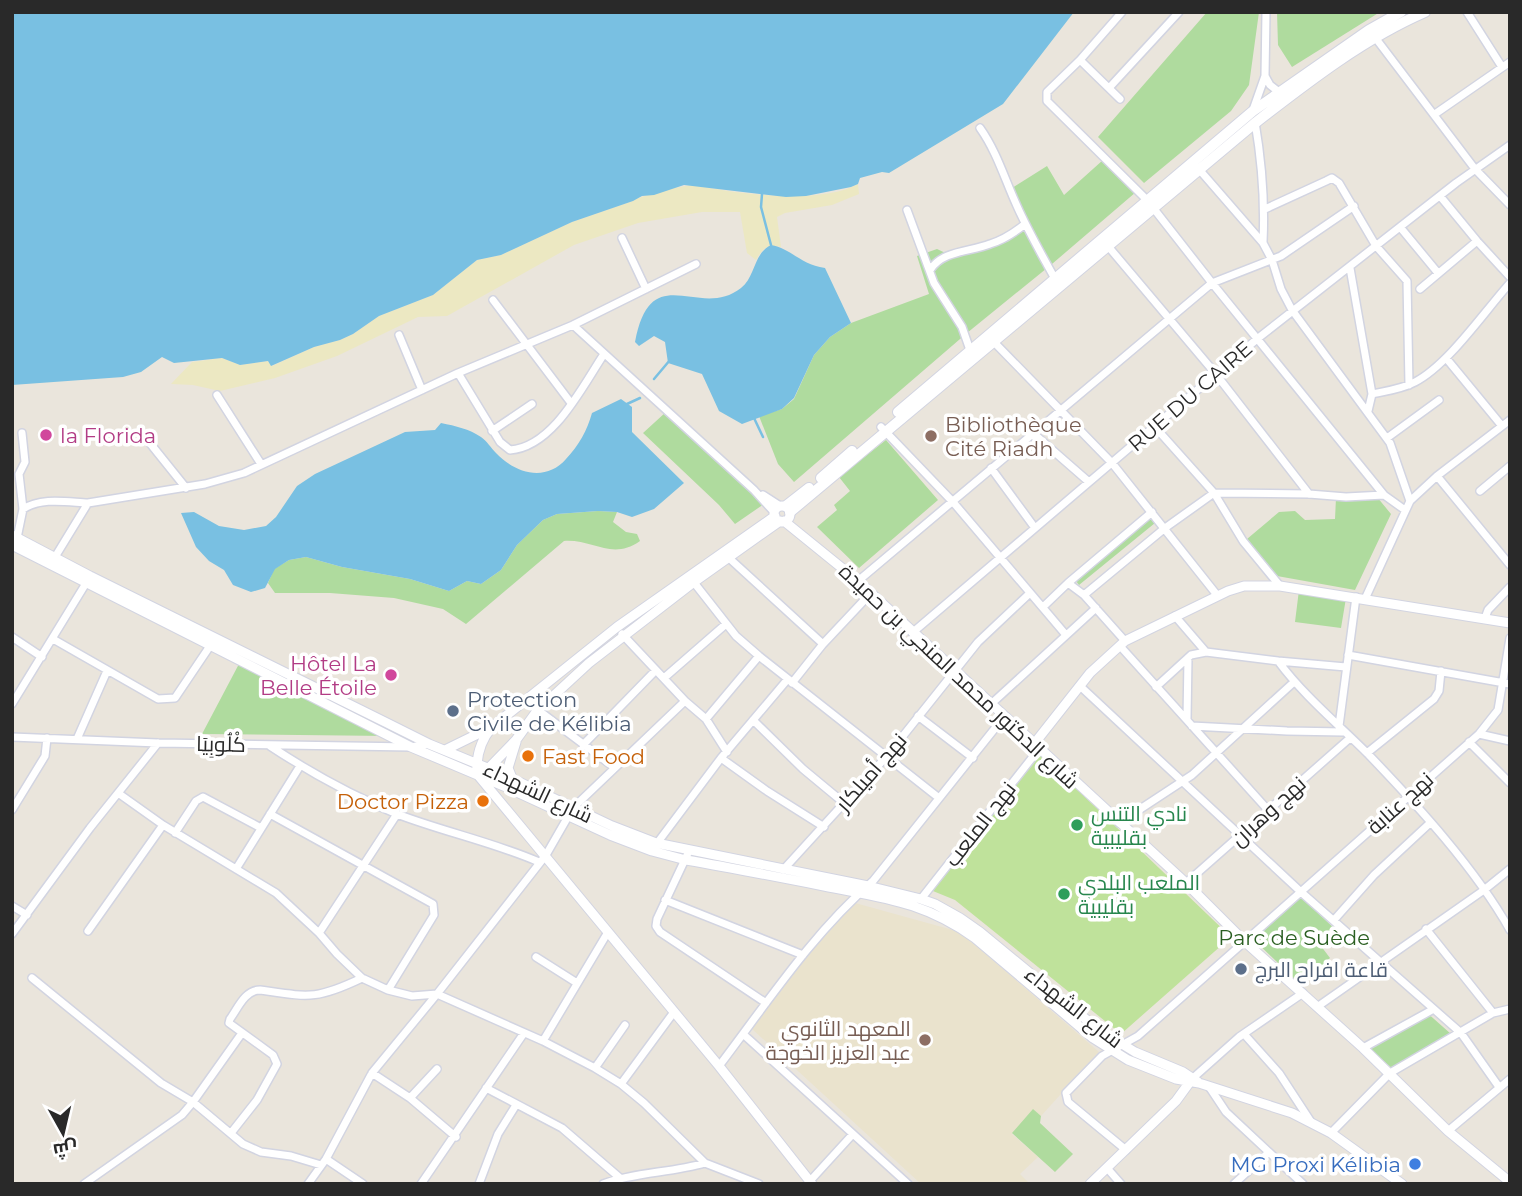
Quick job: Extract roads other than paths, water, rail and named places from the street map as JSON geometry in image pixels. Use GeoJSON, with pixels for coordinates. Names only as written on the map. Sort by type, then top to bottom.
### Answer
{"type":"FeatureCollection","features":[{"type":"Feature","properties":{"kind":"main road"},"geometry":{"type":"LineString","coordinates":[[1195,165],[1401,12]]}},
{"type":"Feature","properties":{"kind":"main road"},"geometry":{"type":"LineString","coordinates":[[783,514],[1150,204],[1253,111],[1372,34],[1424,12]]}},
{"type":"Feature","properties":{"kind":"main road"},"geometry":{"type":"LineString","coordinates":[[883,429],[970,350],[991,339],[1055,279],[1105,242]]}},
{"type":"Feature","properties":{"kind":"street"},"geometry":{"type":"LineString","coordinates":[[1122,12],[1080,60],[1047,92],[1046,98],[1150,204],[1384,495],[1405,510]]}},
{"type":"Feature","properties":{"kind":"street"},"geometry":{"type":"LineString","coordinates":[[1109,88],[1179,12]]}},
{"type":"Feature","properties":{"kind":"street"},"geometry":{"type":"LineString","coordinates":[[1263,243],[1265,209],[1261,155],[1253,111],[1265,76],[1266,12]]}},
{"type":"Feature","properties":{"kind":"street"},"geometry":{"type":"LineString","coordinates":[[1435,114],[1506,65],[1467,12]]}},
{"type":"Feature","properties":{"kind":"street"},"geometry":{"type":"LineString","coordinates":[[1372,34],[1475,169],[1510,205]]}},
{"type":"Feature","properties":{"kind":"street"},"geometry":{"type":"LineString","coordinates":[[1080,60],[1120,99]]}},
{"type":"Feature","properties":{"kind":"street"},"geometry":{"type":"LineString","coordinates":[[1265,76],[1270,85],[1279,92]]}},
{"type":"Feature","properties":{"kind":"street"},"geometry":{"type":"LineString","coordinates":[[980,128],[994,148],[1003,176],[1025,224],[1055,279]]}},
{"type":"Feature","properties":{"kind":"street","name":"RUE DU CAIRE"},"geometry":{"type":"LineString","coordinates":[[912,633],[1256,339],[1440,195],[1510,145]]}},
{"type":"Feature","properties":{"kind":"street"},"geometry":{"type":"LineString","coordinates":[[1195,165],[1263,243],[1292,310],[1387,438],[1410,500]]}},
{"type":"Feature","properties":{"kind":"street"},"geometry":{"type":"LineString","coordinates":[[1265,209],[1332,178],[1339,183],[1376,246],[1406,281],[1409,385]]}},
{"type":"Feature","properties":{"kind":"street"},"geometry":{"type":"LineString","coordinates":[[1440,195],[1477,242],[1510,276]]}},
{"type":"Feature","properties":{"kind":"street"},"geometry":{"type":"LineString","coordinates":[[858,581],[1212,283],[1290,251],[1354,206]]}},
{"type":"Feature","properties":{"kind":"street"},"geometry":{"type":"LineString","coordinates":[[908,210],[938,291],[962,327],[970,350]]}},
{"type":"Feature","properties":{"kind":"street"},"geometry":{"type":"LineString","coordinates":[[930,270],[934,263],[947,256],[1001,240],[1025,224]]}},
{"type":"Feature","properties":{"kind":"street"},"geometry":{"type":"LineString","coordinates":[[1400,228],[1438,273]]}},
{"type":"Feature","properties":{"kind":"street"},"geometry":{"type":"LineString","coordinates":[[622,238],[646,289]]}},
{"type":"Feature","properties":{"kind":"street"},"geometry":{"type":"LineString","coordinates":[[1105,242],[1216,373],[1309,494]]}},
{"type":"Feature","properties":{"kind":"street"},"geometry":{"type":"LineString","coordinates":[[1420,289],[1477,242]]}},
{"type":"Feature","properties":{"kind":"street"},"geometry":{"type":"LineString","coordinates":[[23,509],[31,503],[88,503],[220,482],[458,373],[573,325],[696,264]]}},
{"type":"Feature","properties":{"kind":"street"},"geometry":{"type":"LineString","coordinates":[[1350,268],[1373,394],[1368,411]]}},
{"type":"Feature","properties":{"kind":"street"},"geometry":{"type":"LineString","coordinates":[[1373,394],[1418,381],[1446,358],[1510,283]]}},
{"type":"Feature","properties":{"kind":"street"},"geometry":{"type":"LineString","coordinates":[[493,300],[571,403]]}},
{"type":"Feature","properties":{"kind":"street"},"geometry":{"type":"LineString","coordinates":[[573,325],[783,514]]}},
{"type":"Feature","properties":{"kind":"street"},"geometry":{"type":"LineString","coordinates":[[399,335],[422,390]]}},
{"type":"Feature","properties":{"kind":"street"},"geometry":{"type":"LineString","coordinates":[[991,339],[1112,463],[1217,595]]}},
{"type":"Feature","properties":{"kind":"street"},"geometry":{"type":"LineString","coordinates":[[458,373],[492,431],[510,450],[523,449],[545,436],[604,354]]}},
{"type":"Feature","properties":{"kind":"street"},"geometry":{"type":"LineString","coordinates":[[1446,358],[1502,426]]}},
{"type":"Feature","properties":{"kind":"street"},"geometry":{"type":"LineString","coordinates":[[217,395],[261,464]]}},
{"type":"Feature","properties":{"kind":"street"},"geometry":{"type":"LineString","coordinates":[[1387,438],[1440,400]]}},
{"type":"Feature","properties":{"kind":"street"},"geometry":{"type":"LineString","coordinates":[[492,431],[532,404]]}},
{"type":"Feature","properties":{"kind":"street"},"geometry":{"type":"LineString","coordinates":[[1342,729],[1346,667],[1360,598],[1410,500],[1510,420]]}},
{"type":"Feature","properties":{"kind":"street"},"geometry":{"type":"LineString","coordinates":[[1155,427],[1213,493],[1243,541],[1280,586]]}},
{"type":"Feature","properties":{"kind":"street"},"geometry":{"type":"LineString","coordinates":[[883,429],[953,502],[1066,635]]}},
{"type":"Feature","properties":{"kind":"street"},"geometry":{"type":"LineString","coordinates":[[141,432],[186,488]]}},
{"type":"Feature","properties":{"kind":"street"},"geometry":{"type":"LineString","coordinates":[[14,539],[23,509],[19,474],[25,462],[22,433]]}},
{"type":"Feature","properties":{"kind":"street"},"geometry":{"type":"LineString","coordinates":[[1034,434],[1089,482]]}},
{"type":"Feature","properties":{"kind":"street"},"geometry":{"type":"LineString","coordinates":[[1480,491],[1510,466]]}},
{"type":"Feature","properties":{"kind":"street"},"geometry":{"type":"LineString","coordinates":[[991,468],[1035,528]]}},
{"type":"Feature","properties":{"kind":"street"},"geometry":{"type":"LineString","coordinates":[[1437,476],[1510,565]]}},
{"type":"Feature","properties":{"kind":"street"},"geometry":{"type":"LineString","coordinates":[[1084,595],[1213,493],[1346,497],[1384,495]]}},
{"type":"Feature","properties":{"kind":"street"},"geometry":{"type":"LineString","coordinates":[[52,561],[88,503]]}},
{"type":"Feature","properties":{"kind":"street"},"geometry":{"type":"LineString","coordinates":[[1043,607],[1152,512]]}},
{"type":"Feature","properties":{"kind":"street"},"geometry":{"type":"LineString","coordinates":[[691,579],[729,558],[783,514]]}},
{"type":"Feature","properties":{"kind":"street"},"geometry":{"type":"LineString","coordinates":[[445,750],[492,727],[783,514]]}},
{"type":"Feature","properties":{"kind":"street","name":"شارع الدكتور محمد المنجي بن حميدة"},"geometry":{"type":"LineString","coordinates":[[783,514],[809,541],[858,581],[1186,883],[1244,941],[1390,1073],[1448,1131],[1510,1182]]}},
{"type":"Feature","properties":{"kind":"street","name":"شارع الشهداء"},"geometry":{"type":"LineString","coordinates":[[14,539],[210,646],[411,747],[482,773],[654,847],[913,904],[949,915],[1093,1038],[1112,1051],[1150,1070],[1194,1081]]}},
{"type":"Feature","properties":{"kind":"street"},"geometry":{"type":"LineString","coordinates":[[729,558],[823,644]]}},
{"type":"Feature","properties":{"kind":"street"},"geometry":{"type":"LineString","coordinates":[[691,579],[726,624],[759,656],[939,798]]}},
{"type":"Feature","properties":{"kind":"street"},"geometry":{"type":"LineString","coordinates":[[12,704],[88,580]]}},
{"type":"Feature","properties":{"kind":"street","name":"شارع الشهداء"},"geometry":{"type":"LineString","coordinates":[[88,580],[429,744],[476,763]]}},
{"type":"Feature","properties":{"kind":"street"},"geometry":{"type":"LineString","coordinates":[[1068,583],[1096,608],[1156,687],[1268,810]]}},
{"type":"Feature","properties":{"kind":"street"},"geometry":{"type":"LineString","coordinates":[[1037,747],[1090,673],[1123,644],[1217,595],[1244,586],[1280,586],[1510,623]]}},
{"type":"Feature","properties":{"kind":"street"},"geometry":{"type":"LineString","coordinates":[[1485,618],[1488,610],[1510,587]]}},
{"type":"Feature","properties":{"kind":"street","name":"نهج أميلكار"},"geometry":{"type":"LineString","coordinates":[[783,870],[887,756],[978,642],[1030,593]]}},
{"type":"Feature","properties":{"kind":"street"},"geometry":{"type":"LineString","coordinates":[[654,847],[752,720],[870,594]]}},
{"type":"Feature","properties":{"kind":"street"},"geometry":{"type":"LineString","coordinates":[[990,705],[1096,608]]}},
{"type":"Feature","properties":{"kind":"street"},"geometry":{"type":"LineString","coordinates":[[1175,616],[1206,652]]}},
{"type":"Feature","properties":{"kind":"street"},"geometry":{"type":"LineString","coordinates":[[664,678],[726,624]]}},
{"type":"Feature","properties":{"kind":"street"},"geometry":{"type":"LineString","coordinates":[[620,631],[685,701],[706,719],[724,755],[766,791],[824,827]]}},
{"type":"Feature","properties":{"kind":"street"},"geometry":{"type":"LineString","coordinates":[[482,773],[516,740],[537,711],[620,631]]}},
{"type":"Feature","properties":{"kind":"street"},"geometry":{"type":"LineString","coordinates":[[12,637],[42,657]]}},
{"type":"Feature","properties":{"kind":"street","name":"نهج عنابة"},"geometry":{"type":"LineString","coordinates":[[1126,1150],[1065,1099],[1066,1093],[1101,1056],[1138,1036],[1479,734],[1498,710],[1507,683],[1510,638]]}},
{"type":"Feature","properties":{"kind":"street"},"geometry":{"type":"LineString","coordinates":[[53,639],[158,699],[168,700],[175,698],[210,646]]}},
{"type":"Feature","properties":{"kind":"street"},"geometry":{"type":"LineString","coordinates":[[1156,687],[1195,653],[1346,667]]}},
{"type":"Feature","properties":{"kind":"street"},"geometry":{"type":"LineString","coordinates":[[706,719],[759,656]]}},
{"type":"Feature","properties":{"kind":"street"},"geometry":{"type":"LineString","coordinates":[[1348,656],[1507,683]]}},
{"type":"Feature","properties":{"kind":"street"},"geometry":{"type":"LineString","coordinates":[[1188,659],[1190,723]]}},
{"type":"Feature","properties":{"kind":"street"},"geometry":{"type":"LineString","coordinates":[[1278,661],[1294,682],[1367,753],[1453,849],[1510,930]]}},
{"type":"Feature","properties":{"kind":"street"},"geometry":{"type":"LineString","coordinates":[[583,745],[656,670]]}},
{"type":"Feature","properties":{"kind":"street"},"geometry":{"type":"LineString","coordinates":[[77,740],[107,671]]}},
{"type":"Feature","properties":{"kind":"street"},"geometry":{"type":"LineString","coordinates":[[1367,753],[1434,699],[1439,691],[1441,671]]}},
{"type":"Feature","properties":{"kind":"street"},"geometry":{"type":"LineString","coordinates":[[1119,823],[1183,782],[1294,682]]}},
{"type":"Feature","properties":{"kind":"street"},"geometry":{"type":"LineString","coordinates":[[1080,686],[1301,892],[1461,1033],[1499,1087]]}},
{"type":"Feature","properties":{"kind":"street"},"geometry":{"type":"LineString","coordinates":[[526,701],[615,768]]}},
{"type":"Feature","properties":{"kind":"street"},"geometry":{"type":"LineString","coordinates":[[308,1184],[372,1073],[438,994],[542,858],[570,812],[685,701]]}},
{"type":"Feature","properties":{"kind":"street"},"geometry":{"type":"LineString","coordinates":[[918,716],[973,758]]}},
{"type":"Feature","properties":{"kind":"street"},"geometry":{"type":"LineString","coordinates":[[719,1066],[803,955],[867,886],[1004,717]]}},
{"type":"Feature","properties":{"kind":"street"},"geometry":{"type":"LineString","coordinates":[[752,720],[803,769],[844,803]]}},
{"type":"Feature","properties":{"kind":"street"},"geometry":{"type":"LineString","coordinates":[[1190,723],[1287,732],[1342,729]]}},
{"type":"Feature","properties":{"kind":"street"},"geometry":{"type":"LineString","coordinates":[[492,727],[483,740],[476,763],[482,773],[542,858],[608,932],[719,1066],[811,1183],[852,1135]]}},
{"type":"Feature","properties":{"kind":"street"},"geometry":{"type":"LineString","coordinates":[[1479,734],[1510,741]]}},
{"type":"Feature","properties":{"kind":"street","name":"كْلُوبِيَا"},"geometry":{"type":"LineString","coordinates":[[12,737],[270,746],[411,747],[429,744]]}},
{"type":"Feature","properties":{"kind":"street"},"geometry":{"type":"LineString","coordinates":[[12,810],[45,755],[47,738]]}},
{"type":"Feature","properties":{"kind":"street","name":"نهج وهران"},"geometry":{"type":"LineString","coordinates":[[1186,883],[1350,738]]}},
{"type":"Feature","properties":{"kind":"street"},"geometry":{"type":"LineString","coordinates":[[512,779],[508,768],[516,740]]}},
{"type":"Feature","properties":{"kind":"street"},"geometry":{"type":"LineString","coordinates":[[1469,742],[1510,783]]}},
{"type":"Feature","properties":{"kind":"street"},"geometry":{"type":"LineString","coordinates":[[12,934],[49,882],[158,743]]}},
{"type":"Feature","properties":{"kind":"street"},"geometry":{"type":"LineString","coordinates":[[270,746],[300,766],[397,814],[542,858]]}},
{"type":"Feature","properties":{"kind":"street","name":"نهج الملعب"},"geometry":{"type":"LineString","coordinates":[[921,899],[1037,747]]}},
{"type":"Feature","properties":{"kind":"street"},"geometry":{"type":"LineString","coordinates":[[236,869],[300,766]]}},
{"type":"Feature","properties":{"kind":"street","name":"شارع الشهداء"},"geometry":{"type":"LineString","coordinates":[[482,773],[512,779],[570,812]]}},
{"type":"Feature","properties":{"kind":"street"},"geometry":{"type":"LineString","coordinates":[[118,793],[163,825],[276,893],[362,978],[388,990],[412,996],[438,994],[596,1068],[621,1084],[652,1110],[705,1163],[759,1184]]}},
{"type":"Feature","properties":{"kind":"street"},"geometry":{"type":"LineString","coordinates":[[176,833],[196,801],[203,797],[261,828]]}},
{"type":"Feature","properties":{"kind":"street"},"geometry":{"type":"LineString","coordinates":[[270,814],[430,901],[435,908],[434,915],[388,990]]}},
{"type":"Feature","properties":{"kind":"street"},"geometry":{"type":"LineString","coordinates":[[319,933],[397,814]]}},
{"type":"Feature","properties":{"kind":"street"},"geometry":{"type":"LineString","coordinates":[[1334,920],[1374,874],[1430,824]]}},
{"type":"Feature","properties":{"kind":"street"},"geometry":{"type":"LineString","coordinates":[[89,931],[163,825]]}},
{"type":"Feature","properties":{"kind":"street"},"geometry":{"type":"LineString","coordinates":[[688,855],[656,923],[660,932],[766,1003]]}},
{"type":"Feature","properties":{"kind":"street","name":"شارع الشهداء"},"geometry":{"type":"LineString","coordinates":[[688,855],[783,870],[921,899],[980,932],[1122,1046],[1194,1081]]}},
{"type":"Feature","properties":{"kind":"street"},"geometry":{"type":"LineString","coordinates":[[1317,1007],[1510,869]]}},
{"type":"Feature","properties":{"kind":"street"},"geometry":{"type":"LineString","coordinates":[[666,900],[803,955]]}},
{"type":"Feature","properties":{"kind":"street"},"geometry":{"type":"LineString","coordinates":[[12,906],[27,915]]}},
{"type":"Feature","properties":{"kind":"street"},"geometry":{"type":"LineString","coordinates":[[1426,929],[1493,1013]]}},
{"type":"Feature","properties":{"kind":"street"},"geometry":{"type":"LineString","coordinates":[[543,1041],[608,932]]}},
{"type":"Feature","properties":{"kind":"street"},"geometry":{"type":"LineString","coordinates":[[536,957],[577,984]]}},
{"type":"Feature","properties":{"kind":"street"},"geometry":{"type":"LineString","coordinates":[[32,978],[161,1083],[193,1102],[252,1149],[323,1162],[363,1184]]}},
{"type":"Feature","properties":{"kind":"street"},"geometry":{"type":"LineString","coordinates":[[231,1133],[257,1100],[277,1063],[273,1055],[229,1021],[251,991],[317,996],[334,992],[362,978]]}},
{"type":"Feature","properties":{"kind":"street"},"geometry":{"type":"LineString","coordinates":[[1090,1184],[1176,1101],[1207,1064],[1244,1034],[1303,993]]}},
{"type":"Feature","properties":{"kind":"street"},"geometry":{"type":"LineString","coordinates":[[1331,1133],[1390,1073],[1493,1013],[1510,1009]]}},
{"type":"Feature","properties":{"kind":"street"},"geometry":{"type":"LineString","coordinates":[[1363,1048],[1432,1010]]}},
{"type":"Feature","properties":{"kind":"street"},"geometry":{"type":"LineString","coordinates":[[621,1084],[674,1012]]}},
{"type":"Feature","properties":{"kind":"street"},"geometry":{"type":"LineString","coordinates":[[596,1068],[625,1025]]}},
{"type":"Feature","properties":{"kind":"street"},"geometry":{"type":"LineString","coordinates":[[84,1184],[182,1115],[242,1033]]}},
{"type":"Feature","properties":{"kind":"street"},"geometry":{"type":"LineString","coordinates":[[421,1184],[524,1033]]}},
{"type":"Feature","properties":{"kind":"street"},"geometry":{"type":"LineString","coordinates":[[743,1034],[908,1184]]}},
{"type":"Feature","properties":{"kind":"street"},"geometry":{"type":"LineString","coordinates":[[1244,1034],[1279,1073],[1311,1122]]}},
{"type":"Feature","properties":{"kind":"street"},"geometry":{"type":"LineString","coordinates":[[410,1098],[437,1069]]}},
{"type":"Feature","properties":{"kind":"street"},"geometry":{"type":"LineString","coordinates":[[372,1073],[410,1098],[456,1136]]}},
{"type":"Feature","properties":{"kind":"street"},"geometry":{"type":"LineString","coordinates":[[1448,1131],[1510,1079]]}},
{"type":"Feature","properties":{"kind":"street"},"geometry":{"type":"LineString","coordinates":[[1194,1081],[1311,1122],[1331,1133],[1402,1184]]}},
{"type":"Feature","properties":{"kind":"street"},"geometry":{"type":"LineString","coordinates":[[486,1088],[562,1128],[620,1178]]}},
{"type":"Feature","properties":{"kind":"street"},"geometry":{"type":"LineString","coordinates":[[1210,1088],[1226,1112],[1303,1184]]}},
{"type":"Feature","properties":{"kind":"street"},"geometry":{"type":"LineString","coordinates":[[479,1184],[498,1134],[516,1105]]}},
{"type":"Feature","properties":{"kind":"street"},"geometry":{"type":"LineString","coordinates":[[1234,1184],[1268,1153]]}},
{"type":"Feature","properties":{"kind":"street"},"geometry":{"type":"LineString","coordinates":[[603,1184],[620,1178],[669,1172],[705,1163]]}},
{"type":"Feature","properties":{"kind":"street"},"geometry":{"type":"LineString","coordinates":[[1107,1168],[1122,1184]]}},
{"type":"Feature","properties":{"kind":"water"},"geometry":{"type":"Polygon","coordinates":[[[12,12],[1074,12],[1003,104],[889,173],[882,172],[860,178],[858,184],[851,187],[786,197],[684,185],[642,196],[572,222],[501,255],[477,260],[433,295],[379,316],[340,340],[314,347],[271,366],[268,361],[240,365],[222,358],[174,363],[162,357],[141,372],[123,377],[12,385],[12,12]]]}},
{"type":"Feature","properties":{"kind":"water"},"geometry":{"type":"Polygon","coordinates":[[[771,245],[809,264],[825,268],[851,323],[830,337],[814,355],[794,398],[782,409],[742,424],[719,411],[702,374],[668,363],[665,342],[654,336],[639,346],[635,342],[642,317],[652,302],[664,296],[725,296],[746,283],[761,254],[771,245]]]}},
{"type":"Feature","properties":{"kind":"water"},"geometry":{"type":"Polygon","coordinates":[[[621,399],[632,407],[632,432],[684,483],[654,509],[632,517],[617,512],[598,511],[557,514],[543,520],[517,545],[501,570],[481,584],[467,581],[449,591],[410,579],[342,567],[306,557],[289,560],[275,569],[265,588],[251,592],[233,585],[224,570],[209,561],[196,547],[181,513],[194,512],[219,526],[244,530],[266,526],[276,517],[297,486],[315,474],[405,432],[435,430],[441,423],[476,434],[504,460],[522,470],[540,473],[549,471],[566,459],[575,448],[592,413],[621,399]]]}},
{"type":"Feature","properties":{"kind":"waterway"},"geometry":{"type":"LineString","coordinates":[[762,194],[761,207],[771,245]]}},
{"type":"Feature","properties":{"kind":"waterway"},"geometry":{"type":"LineString","coordinates":[[654,379],[670,360]]}},
{"type":"Feature","properties":{"kind":"waterway"},"geometry":{"type":"LineString","coordinates":[[627,404],[640,398]]}},
{"type":"Feature","properties":{"kind":"waterway"},"geometry":{"type":"LineString","coordinates":[[754,418],[763,437]]}},
{"type":"Feature","properties":{"kind":"place","name":"la Florida"},"geometry":{"type":"Point","coordinates":[46,435]}},
{"type":"Feature","properties":{"kind":"place","name":"Bibliothèque Cité Riadh"},"geometry":{"type":"Point","coordinates":[931,436]}},
{"type":"Feature","properties":{"kind":"place","name":"Hôtel La Belle Étoile"},"geometry":{"type":"Point","coordinates":[391,675]}},
{"type":"Feature","properties":{"kind":"place","name":"Protection Civile de Kélibia"},"geometry":{"type":"Point","coordinates":[453,711]}},
{"type":"Feature","properties":{"kind":"place","name":"Fast Food"},"geometry":{"type":"Point","coordinates":[528,756]}},
{"type":"Feature","properties":{"kind":"place","name":"Doctor Pizza"},"geometry":{"type":"Point","coordinates":[483,801]}},
{"type":"Feature","properties":{"kind":"place","name":"نادي التنس بقليبية"},"geometry":{"type":"Point","coordinates":[1077,825]}},
{"type":"Feature","properties":{"kind":"place","name":"الملعب البلدي بقليبية"},"geometry":{"type":"Point","coordinates":[1064,894]}},
{"type":"Feature","properties":{"kind":"place","name":"قاعة افراح البرج"},"geometry":{"type":"Point","coordinates":[1241,969]}},
{"type":"Feature","properties":{"kind":"place","name":"المعهد الثانوي عبد العزيز الخوجة"},"geometry":{"type":"Point","coordinates":[925,1040]}},
{"type":"Feature","properties":{"kind":"place","name":"MG Proxi Kélibia"},"geometry":{"type":"Point","coordinates":[1415,1164]}},
{"type":"Feature","properties":{"kind":"park label","name":"Parc de Suède"},"geometry":{"type":"Point","coordinates":[1294,937]}}]}
